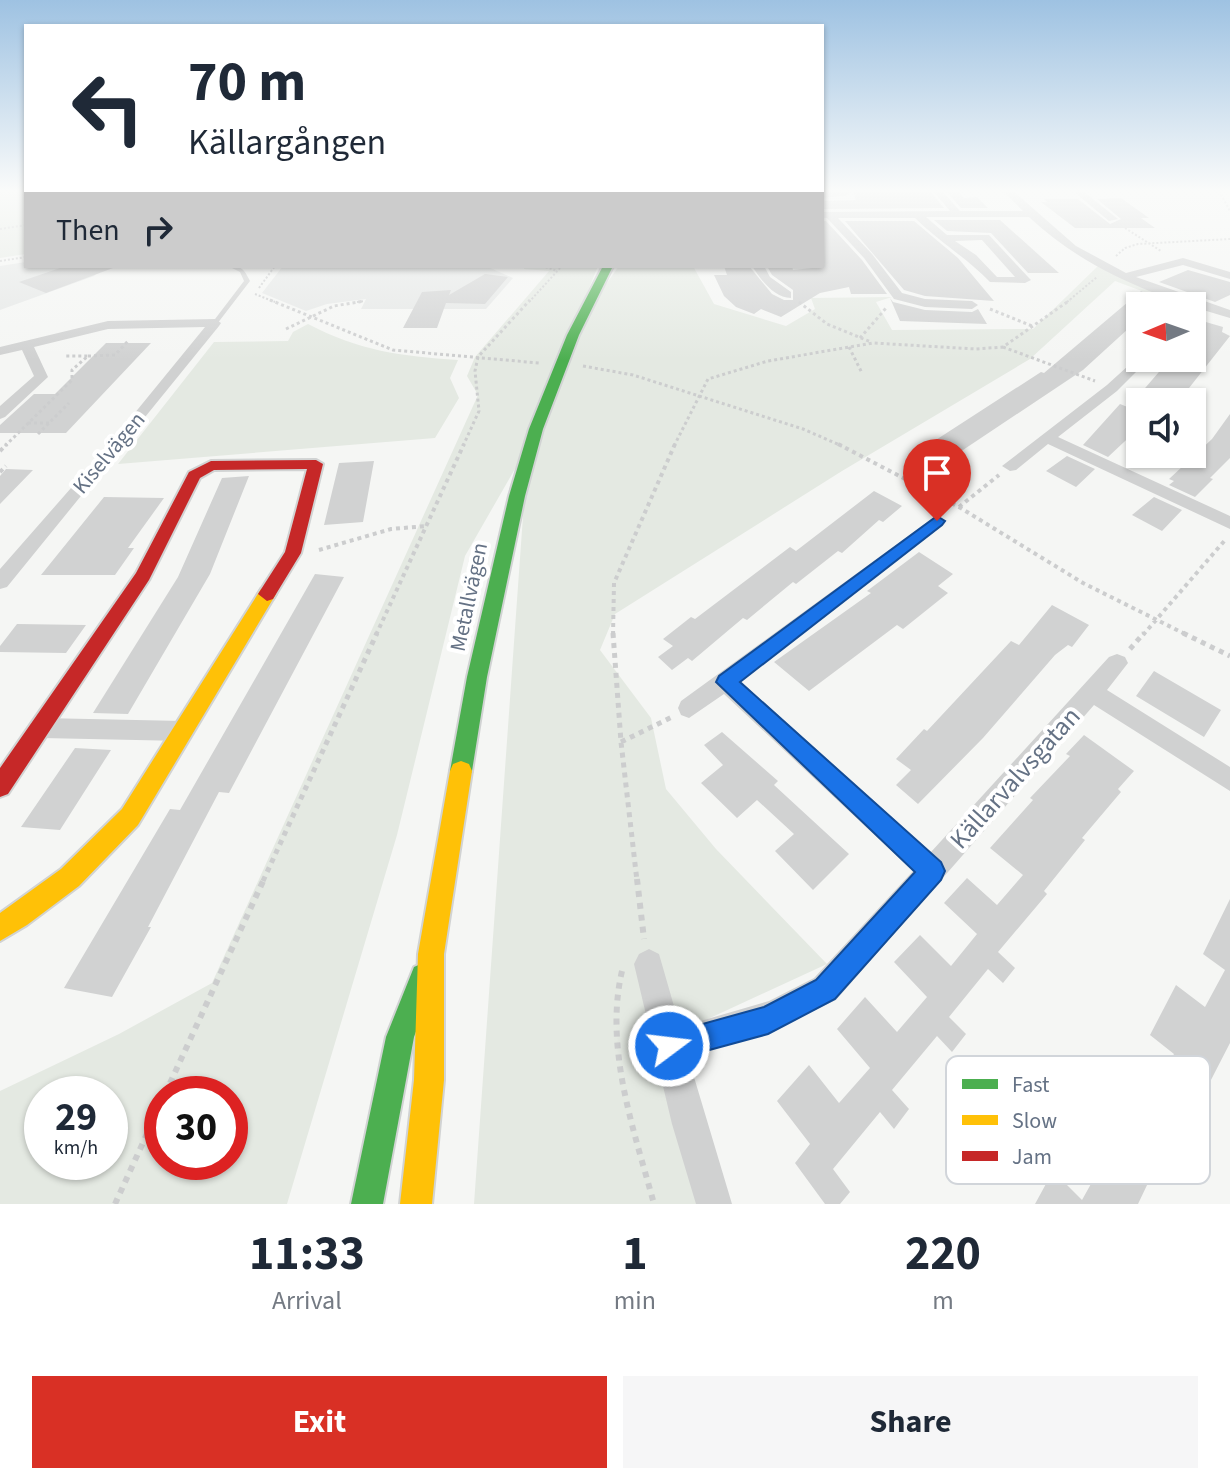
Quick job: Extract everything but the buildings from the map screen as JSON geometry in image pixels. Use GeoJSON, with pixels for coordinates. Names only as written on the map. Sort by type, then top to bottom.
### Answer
{"type":"FeatureCollection","features":[{"type":"Feature","properties":{"kind":"main road","name":"Metallvägen"},"geometry":{"type":"LineString","coordinates":[[416,1204],[429,1080],[431,954],[477,677],[517,496],[556,375],[607,268]]}},
{"type":"Feature","properties":{"kind":"main road"},"geometry":{"type":"LineString","coordinates":[[0,787],[143,576],[199,471],[211,466],[316,464],[293,553],[130,817],[107,847],[79,874],[0,928]]}},
{"type":"Feature","properties":{"kind":"main road","name":"Metallvägen"},"geometry":{"type":"LineString","coordinates":[[367,1204],[400,1037],[431,954]]}},
{"type":"Feature","properties":{"kind":"street"},"geometry":{"type":"LineString","coordinates":[[859,247],[890,289],[903,298],[925,303],[972,305]]}},
{"type":"Feature","properties":{"kind":"street"},"geometry":{"type":"LineString","coordinates":[[958,247],[994,280],[1025,280],[994,247]]}},
{"type":"Feature","properties":{"kind":"street"},"geometry":{"type":"LineString","coordinates":[[1071,247],[1127,276],[1170,292]]}},
{"type":"Feature","properties":{"kind":"street"},"geometry":{"type":"LineString","coordinates":[[1127,276],[1183,261],[1230,276]]}},
{"type":"Feature","properties":{"kind":"street"},"geometry":{"type":"LineString","coordinates":[[759,268],[766,279],[787,295]]}},
{"type":"Feature","properties":{"kind":"street"},"geometry":{"type":"LineString","coordinates":[[1206,305],[1230,314]]}},
{"type":"Feature","properties":{"kind":"street"},"geometry":{"type":"LineString","coordinates":[[0,351],[108,325],[215,323]]}},
{"type":"Feature","properties":{"kind":"street","name":"Kiselvägen"},"geometry":{"type":"LineString","coordinates":[[0,582],[113,450],[215,323]]}},
{"type":"Feature","properties":{"kind":"street"},"geometry":{"type":"LineString","coordinates":[[0,414],[41,377],[26,344]]}},
{"type":"Feature","properties":{"kind":"street"},"geometry":{"type":"LineString","coordinates":[[1010,466],[1129,372]]}},
{"type":"Feature","properties":{"kind":"street"},"geometry":{"type":"LineString","coordinates":[[1047,438],[1229,532]]}},
{"type":"Feature","properties":{"kind":"street"},"geometry":{"type":"LineString","coordinates":[[689,708],[937,521]]}},
{"type":"Feature","properties":{"kind":"street","name":"Källarvalvsgatan"},"geometry":{"type":"LineString","coordinates":[[669,1046],[768,1020],[825,989],[1117,663]]}},
{"type":"Feature","properties":{"kind":"street"},"geometry":{"type":"LineString","coordinates":[[726,682],[932,871]]}},
{"type":"Feature","properties":{"kind":"street","name":"Källarvalvsgatan"},"geometry":{"type":"LineString","coordinates":[[1092,692],[1230,780]]}},
{"type":"Feature","properties":{"kind":"street"},"geometry":{"type":"LineString","coordinates":[[42,728],[183,731]]}},
{"type":"Feature","properties":{"kind":"street"},"geometry":{"type":"LineString","coordinates":[[638,952],[669,1046],[714,1204]]}},
{"type":"Feature","properties":{"kind":"lane"},"geometry":{"type":"LineString","coordinates":[[215,323],[247,281],[242,271],[235,268]]}},
{"type":"Feature","properties":{"kind":"path"},"geometry":{"type":"LineString","coordinates":[[1155,247],[1183,261]]}},
{"type":"Feature","properties":{"kind":"path"},"geometry":{"type":"LineString","coordinates":[[0,261],[24,257]]}},
{"type":"Feature","properties":{"kind":"path"},"geometry":{"type":"LineString","coordinates":[[274,268],[255,294],[393,350],[548,363]]}},
{"type":"Feature","properties":{"kind":"path"},"geometry":{"type":"LineString","coordinates":[[548,268],[557,271]]}},
{"type":"Feature","properties":{"kind":"path"},"geometry":{"type":"LineString","coordinates":[[173,1076],[479,411],[480,396],[473,370],[478,357],[560,268]]}},
{"type":"Feature","properties":{"kind":"path"},"geometry":{"type":"LineString","coordinates":[[787,295],[827,324],[873,343]]}},
{"type":"Feature","properties":{"kind":"path"},"geometry":{"type":"LineString","coordinates":[[860,338],[885,308],[903,298]]}},
{"type":"Feature","properties":{"kind":"path"},"geometry":{"type":"LineString","coordinates":[[286,329],[334,306],[364,301]]}},
{"type":"Feature","properties":{"kind":"path"},"geometry":{"type":"LineString","coordinates":[[972,305],[1032,326]]}},
{"type":"Feature","properties":{"kind":"path"},"geometry":{"type":"LineString","coordinates":[[64,356],[115,355],[130,340],[116,340]]}},
{"type":"Feature","properties":{"kind":"path"},"geometry":{"type":"LineString","coordinates":[[849,347],[862,373]]}},
{"type":"Feature","properties":{"kind":"path"},"geometry":{"type":"LineString","coordinates":[[1003,347],[1112,388]]}},
{"type":"Feature","properties":{"kind":"path"},"geometry":{"type":"LineString","coordinates":[[0,451],[72,380],[72,370],[88,356]]}},
{"type":"Feature","properties":{"kind":"path"},"geometry":{"type":"LineString","coordinates":[[572,365],[633,375],[803,429],[959,507],[1026,550],[1155,621],[1230,656]]}},
{"type":"Feature","properties":{"kind":"path"},"geometry":{"type":"LineString","coordinates":[[654,1204],[629,1108],[616,1022],[620,975],[638,952],[613,638],[614,583],[698,395]]}},
{"type":"Feature","properties":{"kind":"path"},"geometry":{"type":"LineString","coordinates":[[38,434],[69,403]]}},
{"type":"Feature","properties":{"kind":"path"},"geometry":{"type":"LineString","coordinates":[[28,423],[49,423]]}},
{"type":"Feature","properties":{"kind":"path"},"geometry":{"type":"LineString","coordinates":[[0,472],[6,466]]}},
{"type":"Feature","properties":{"kind":"path"},"geometry":{"type":"LineString","coordinates":[[937,521],[1010,466]]}},
{"type":"Feature","properties":{"kind":"path"},"geometry":{"type":"LineString","coordinates":[[293,553],[340,545],[391,529],[427,526]]}},
{"type":"Feature","properties":{"kind":"path"},"geometry":{"type":"LineString","coordinates":[[1117,663],[1229,532]]}},
{"type":"Feature","properties":{"kind":"path"},"geometry":{"type":"LineString","coordinates":[[621,742],[689,708]]}},
{"type":"Feature","properties":{"kind":"path"},"geometry":{"type":"LineString","coordinates":[[115,1204],[144,1140]]}},
{"type":"Feature","properties":{"kind":"shaded area"},"geometry":{"type":"Polygon","coordinates":[[[0,247],[24,247],[24,254],[0,258],[0,247]]]}},
{"type":"Feature","properties":{"kind":"shaded area"},"geometry":{"type":"Polygon","coordinates":[[[24,262],[24,268],[104,268],[94,276],[0,310],[0,266],[24,262]]]}},
{"type":"Feature","properties":{"kind":"shaded area"},"geometry":{"type":"Polygon","coordinates":[[[1098,266],[1165,292],[1144,292],[1115,281],[1030,359],[842,471],[615,614],[600,650],[651,718],[666,789],[716,849],[827,964],[671,1036],[706,1204],[474,1204],[528,446],[465,556],[397,835],[287,1204],[0,1204],[0,1091],[24,1080],[24,1180],[128,1180],[128,1076],[31,1076],[119,1034],[212,983],[478,395],[467,376],[475,357],[549,271],[524,268],[597,268],[571,333],[618,268],[694,268],[714,304],[786,326],[815,309],[811,298],[892,297],[876,302],[892,330],[1033,329],[1098,266]]]}},
{"type":"Feature","properties":{"kind":"shaded area"},"geometry":{"type":"Polygon","coordinates":[[[281,268],[490,268],[513,278],[486,309],[361,309],[366,299],[327,304],[306,311],[262,293],[281,268]]]}},
{"type":"Feature","properties":{"kind":"shaded area"},"geometry":{"type":"Polygon","coordinates":[[[308,324],[381,351],[458,360],[450,378],[459,398],[435,438],[118,464],[214,342],[288,341],[293,332],[308,324]]]}},
{"type":"Feature","properties":{"kind":"traffic: fast"},"geometry":{"type":"LineString","coordinates":[[461,771],[477,677],[517,496],[536,429],[573,335],[607,268]]}},
{"type":"Feature","properties":{"kind":"traffic: fast"},"geometry":{"type":"LineString","coordinates":[[367,1204],[400,1037],[423,976]]}},
{"type":"Feature","properties":{"kind":"traffic: slow"},"geometry":{"type":"LineString","coordinates":[[0,928],[70,878],[130,817],[267,594]]}},
{"type":"Feature","properties":{"kind":"traffic: slow"},"geometry":{"type":"LineString","coordinates":[[416,1204],[429,1080],[431,954],[461,771]]}},
{"type":"Feature","properties":{"kind":"traffic: jam"},"geometry":{"type":"LineString","coordinates":[[0,787],[143,576],[194,475],[211,466],[316,464],[293,553],[267,594]]}},
{"type":"Feature","properties":{"kind":"route"},"geometry":{"type":"LineString","coordinates":[[669,1046],[768,1020],[798,1007],[825,989],[852,963],[932,871],[726,682],[937,521]]}}]}
